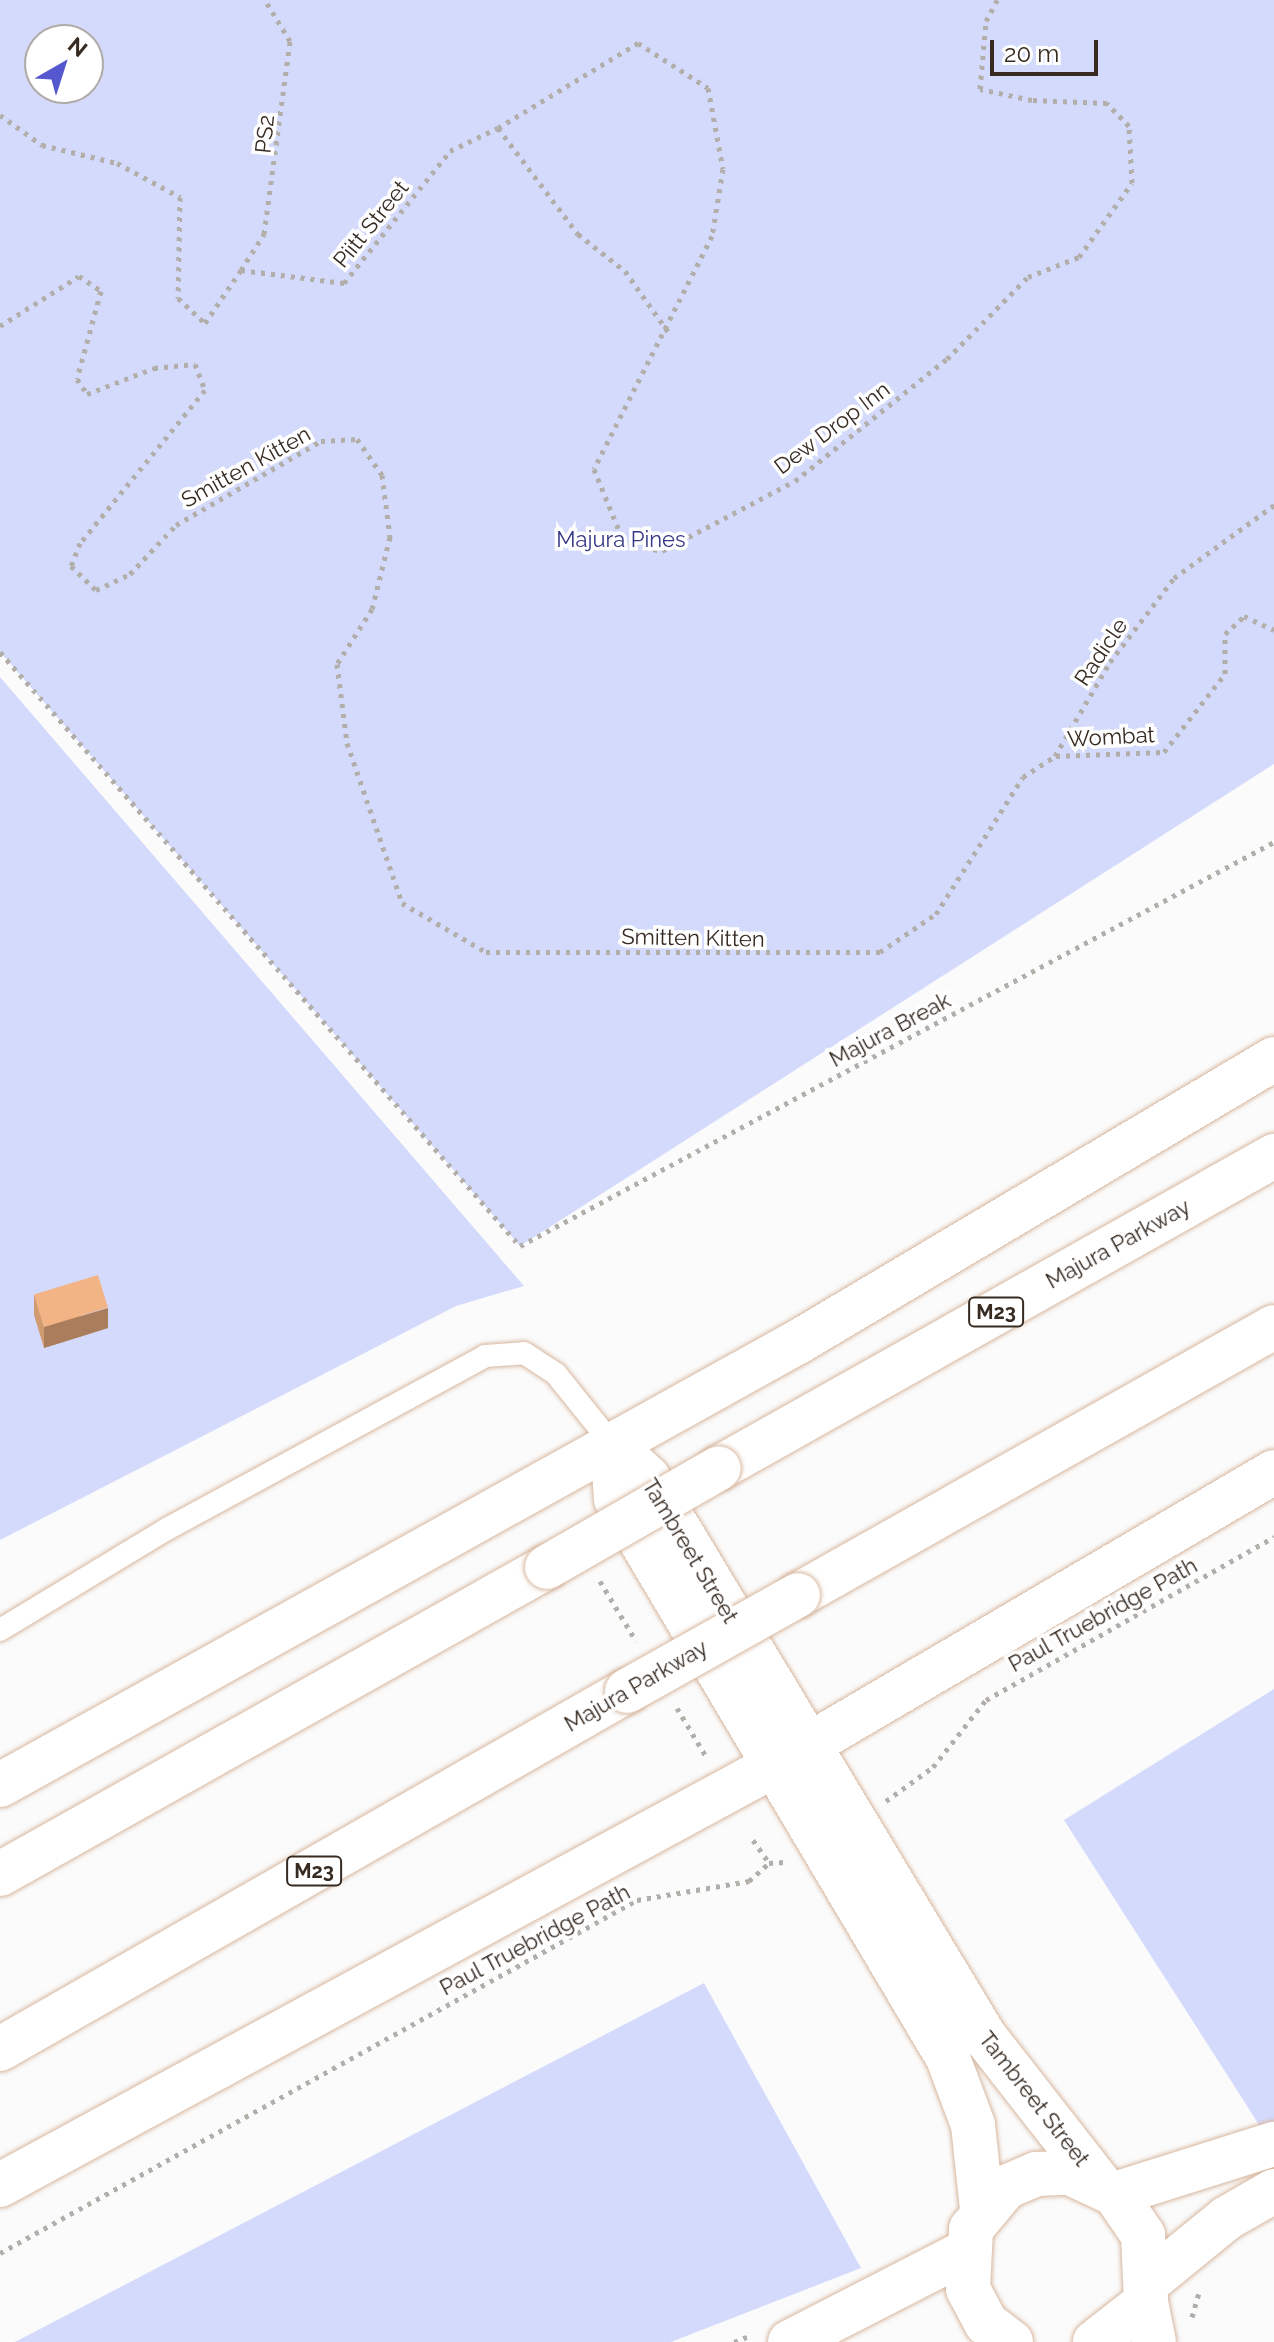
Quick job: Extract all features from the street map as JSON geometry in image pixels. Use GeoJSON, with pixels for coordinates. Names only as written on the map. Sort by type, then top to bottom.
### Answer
{"type":"FeatureCollection","features":[{"type":"Feature","properties":{"kind":"main road"},"geometry":{"type":"LineString","coordinates":[[0,1785],[977,1240],[1274,1059]]}},
{"type":"Feature","properties":{"kind":"main road","name":"Majura Parkway"},"geometry":{"type":"LineString","coordinates":[[0,1874],[1274,1156]]}},
{"type":"Feature","properties":{"kind":"main road","name":"Majura Parkway"},"geometry":{"type":"LineString","coordinates":[[0,2049],[1274,1327]]}},
{"type":"Feature","properties":{"kind":"main road","name":"Tambreet Street"},"geometry":{"type":"LineString","coordinates":[[612,1444],[648,1478],[808,1744],[836,1830],[948,2058],[973,2125],[982,2209]]}},
{"type":"Feature","properties":{"kind":"main road","name":"Tambreet Street"},"geometry":{"type":"LineString","coordinates":[[612,1444],[616,1499],[771,1767],[836,1830],[985,2037],[1143,2235],[1149,2309]]}},
{"type":"Feature","properties":{"kind":"main road"},"geometry":{"type":"LineString","coordinates":[[0,2185],[771,1767],[1274,1472]]}},
{"type":"Feature","properties":{"kind":"main road"},"geometry":{"type":"LineString","coordinates":[[1011,2342],[986,2323],[968,2289],[965,2252],[982,2209],[1006,2187],[1036,2174],[1070,2173],[1108,2189],[1274,2144]]}},
{"type":"Feature","properties":{"kind":"main road"},"geometry":{"type":"LineString","coordinates":[[1095,2342],[1149,2309],[1227,2218],[1274,2191]]}},
{"type":"Feature","properties":{"kind":"main road"},"geometry":{"type":"LineString","coordinates":[[790,2342],[965,2252]]}},
{"type":"Feature","properties":{"kind":"lane"},"geometry":{"type":"LineString","coordinates":[[0,1630],[167,1529],[485,1356],[524,1353],[556,1374],[612,1444]]}},
{"type":"Feature","properties":{"kind":"path","name":"PS2"},"geometry":{"type":"LineString","coordinates":[[241,270],[264,234],[290,41],[265,0]]}},
{"type":"Feature","properties":{"kind":"path","name":"Dew Drop Inn"},"geometry":{"type":"LineString","coordinates":[[498,128],[638,43],[708,88],[723,169],[712,236],[684,280],[669,334],[594,469],[624,543],[662,551],[795,481],[947,359],[1028,277],[1079,257],[1132,183],[1129,126],[1107,103],[980,89],[986,21],[997,0]]}},
{"type":"Feature","properties":{"kind":"path"},"geometry":{"type":"LineString","coordinates":[[0,115],[42,145],[117,163],[180,197],[178,298],[205,323],[241,270]]}},
{"type":"Feature","properties":{"kind":"path"},"geometry":{"type":"LineString","coordinates":[[498,128],[578,234],[625,271],[669,334]]}},
{"type":"Feature","properties":{"kind":"path","name":"Piitt Street"},"geometry":{"type":"LineString","coordinates":[[241,270],[344,283],[450,151],[498,128]]}},
{"type":"Feature","properties":{"kind":"path","name":"Smitten Kitten"},"geometry":{"type":"LineString","coordinates":[[0,326],[79,276],[101,291],[77,379],[87,394],[154,368],[195,364],[205,390],[80,543],[71,566],[96,590],[130,574],[176,525],[321,441],[357,439],[382,475],[390,537],[372,609],[337,664],[347,743],[402,903],[486,952],[880,952],[936,914],[985,843]]}},
{"type":"Feature","properties":{"kind":"path","name":"Radicle"},"geometry":{"type":"LineString","coordinates":[[985,843],[1023,777],[1055,756],[1110,662],[1174,578],[1274,505]]}},
{"type":"Feature","properties":{"kind":"path","name":"Wombat"},"geometry":{"type":"LineString","coordinates":[[1055,756],[1164,752],[1225,674],[1225,634],[1244,616],[1274,630]]}},
{"type":"Feature","properties":{"kind":"path","name":"Majura Break"},"geometry":{"type":"LineString","coordinates":[[0,652],[520,1246],[1274,842]]}},
{"type":"Feature","properties":{"kind":"path","name":"Paul Truebridge Path"},"geometry":{"type":"LineString","coordinates":[[0,2253],[637,1900],[749,1881],[769,1863],[783,1864],[933,1767],[986,1700],[1274,1537]]}},
{"type":"Feature","properties":{"kind":"path"},"geometry":{"type":"LineString","coordinates":[[753,1840],[769,1863]]}},
{"type":"Feature","properties":{"kind":"green space","name":"Majura Pines"},"geometry":{"type":"Polygon","coordinates":[[[0,0],[1274,0],[1274,764],[520,1246],[0,652],[0,0]]]}},
{"type":"Feature","properties":{"kind":"green space"},"geometry":{"type":"Polygon","coordinates":[[[0,677],[524,1286],[456,1306],[0,1540],[0,677]]]}},
{"type":"Feature","properties":{"kind":"green space"},"geometry":{"type":"Polygon","coordinates":[[[1274,1689],[1274,2148],[1064,1820],[1274,1689]]]}},
{"type":"Feature","properties":{"kind":"green space"},"geometry":{"type":"Polygon","coordinates":[[[704,1983],[861,2268],[671,2342],[15,2342],[704,1983]]]}},
{"type":"Feature","properties":{"kind":"building"},"geometry":{"type":"Polygon","coordinates":[[[98,1275],[108,1308],[44,1327],[34,1295],[98,1275]]]}}]}
